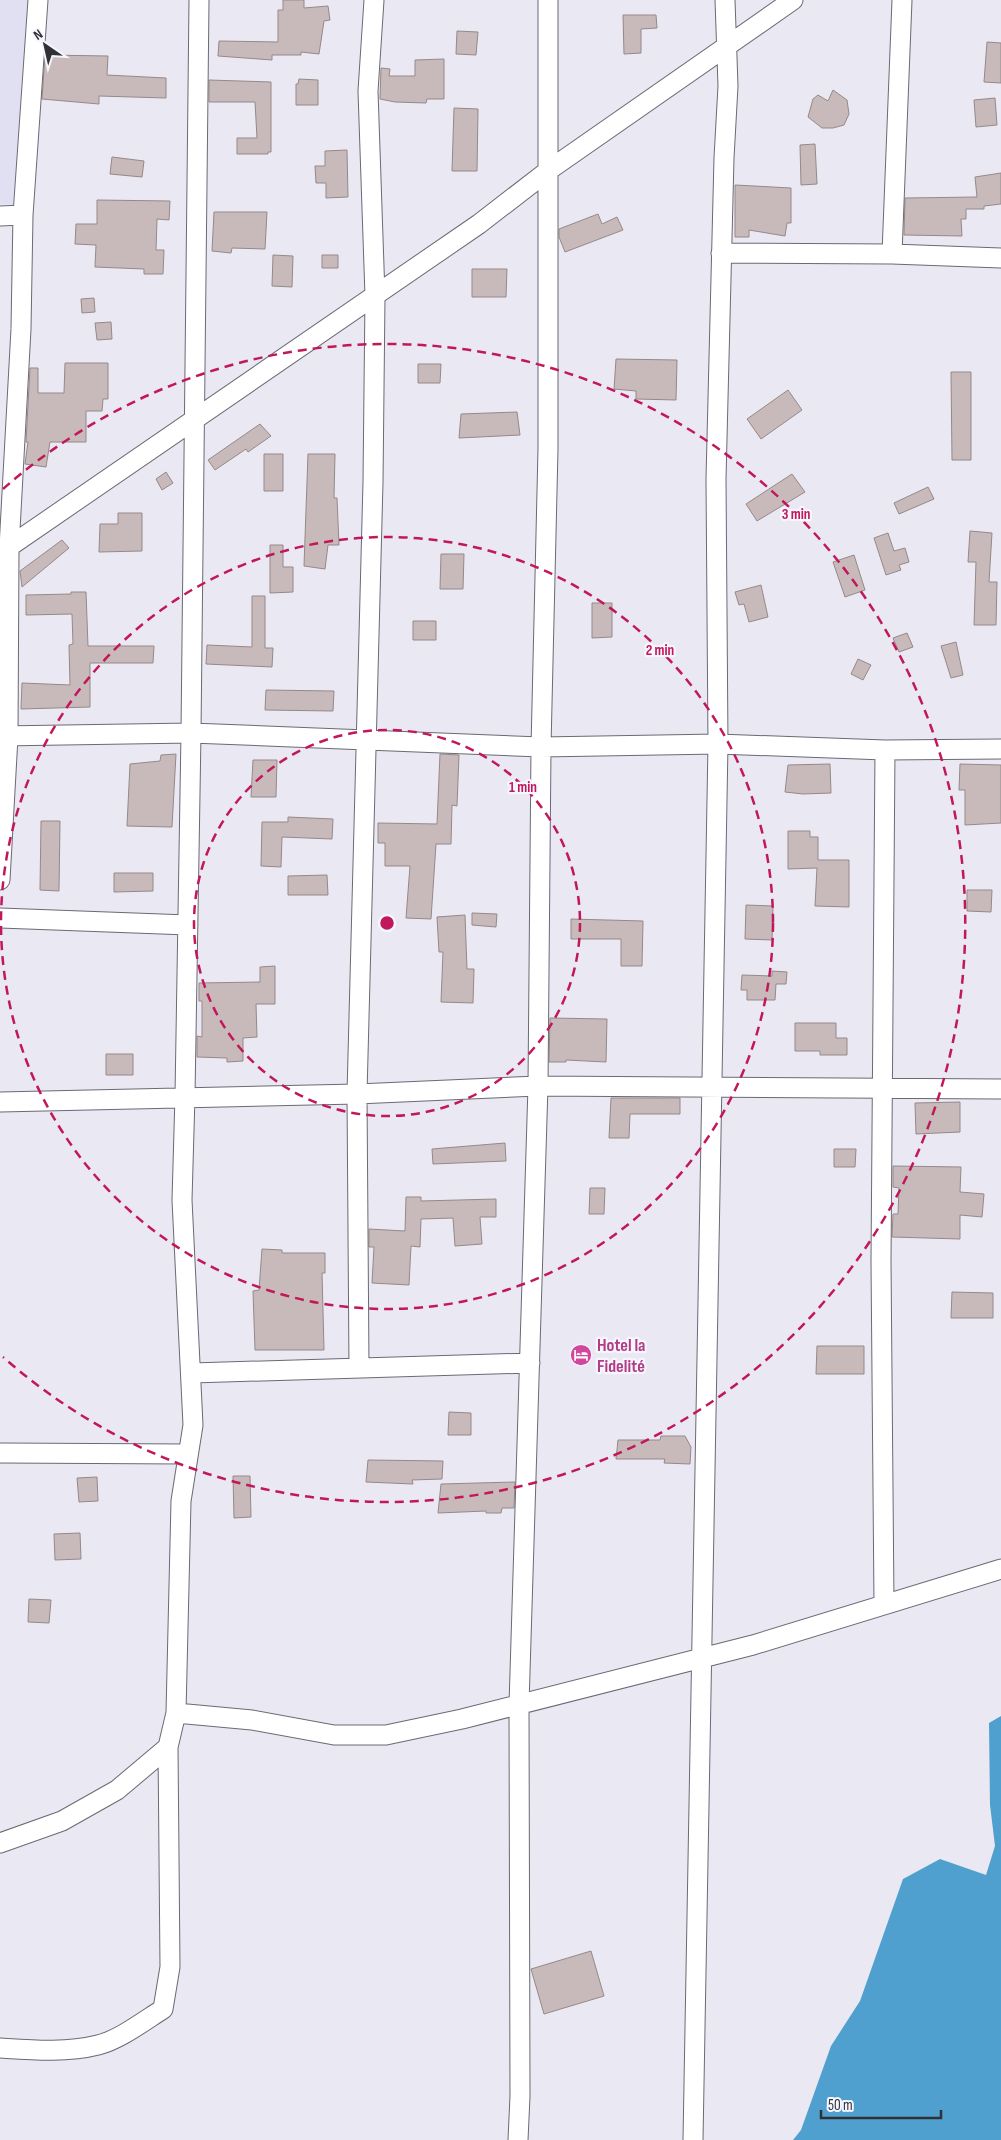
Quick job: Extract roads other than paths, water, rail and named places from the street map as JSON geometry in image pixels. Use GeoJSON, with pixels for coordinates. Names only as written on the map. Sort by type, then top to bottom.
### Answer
{"type":"FeatureCollection","features":[{"type":"Feature","properties":{"kind":"street"},"geometry":{"type":"LineString","coordinates":[[0,880],[4,736],[4,551],[21,329],[23,215],[38,0]]}},
{"type":"Feature","properties":{"kind":"street"},"geometry":{"type":"LineString","coordinates":[[0,2048],[46,2051],[98,2045],[138,2025],[163,2009],[170,1967],[168,1746],[176,1713],[181,1501],[193,1425],[192,1373],[182,1200],[191,733],[199,0]]}},
{"type":"Feature","properties":{"kind":"street"},"geometry":{"type":"LineString","coordinates":[[359,1368],[357,1094],[367,742],[375,296],[368,91],[374,0]]}},
{"type":"Feature","properties":{"kind":"street"},"geometry":{"type":"LineString","coordinates":[[518,2140],[520,2096],[519,1705],[538,1086],[541,747],[548,448],[548,0]]}},
{"type":"Feature","properties":{"kind":"street"},"geometry":{"type":"LineString","coordinates":[[693,2140],[700,1659],[718,744],[716,479],[721,253],[728,86],[725,46],[725,0]]}},
{"type":"Feature","properties":{"kind":"street"},"geometry":{"type":"LineString","coordinates":[[4,551],[193,422],[260,372],[479,224],[549,170],[793,0]]}},
{"type":"Feature","properties":{"kind":"street"},"geometry":{"type":"LineString","coordinates":[[892,254],[902,0]]}},
{"type":"Feature","properties":{"kind":"street"},"geometry":{"type":"LineString","coordinates":[[0,216],[23,215]]}},
{"type":"Feature","properties":{"kind":"street"},"geometry":{"type":"LineString","coordinates":[[721,253],[892,254],[1001,258]]}},
{"type":"Feature","properties":{"kind":"street"},"geometry":{"type":"LineString","coordinates":[[4,736],[191,733],[367,742],[541,747],[718,744],[885,750],[1001,749]]}},
{"type":"Feature","properties":{"kind":"street"},"geometry":{"type":"LineString","coordinates":[[884,1604],[881,1261],[885,750]]}},
{"type":"Feature","properties":{"kind":"street"},"geometry":{"type":"LineString","coordinates":[[0,918],[188,926]]}},
{"type":"Feature","properties":{"kind":"street"},"geometry":{"type":"LineString","coordinates":[[0,1102],[185,1096],[357,1094],[538,1086],[1001,1090]]}},
{"type":"Feature","properties":{"kind":"street"},"geometry":{"type":"LineString","coordinates":[[192,1373],[530,1364]]}},
{"type":"Feature","properties":{"kind":"street"},"geometry":{"type":"LineString","coordinates":[[0,1453],[187,1454]]}},
{"type":"Feature","properties":{"kind":"street"},"geometry":{"type":"LineString","coordinates":[[176,1713],[252,1720],[334,1735],[386,1735],[519,1705],[753,1645],[1001,1569]]}},
{"type":"Feature","properties":{"kind":"street"},"geometry":{"type":"LineString","coordinates":[[0,1843],[62,1821],[117,1790],[168,1746]]}},
{"type":"Feature","properties":{"kind":"water"},"geometry":{"type":"Polygon","coordinates":[[[1001,1716],[1001,2140],[793,2140],[801,2130],[831,2046],[860,2001],[903,1879],[940,1859],[986,1875],[995,1846],[990,1805],[989,1723],[1001,1716]]]}},
{"type":"Feature","properties":{"kind":"place","name":"Hotel la Fidelité"},"geometry":{"type":"Point","coordinates":[581,1355]}}]}
